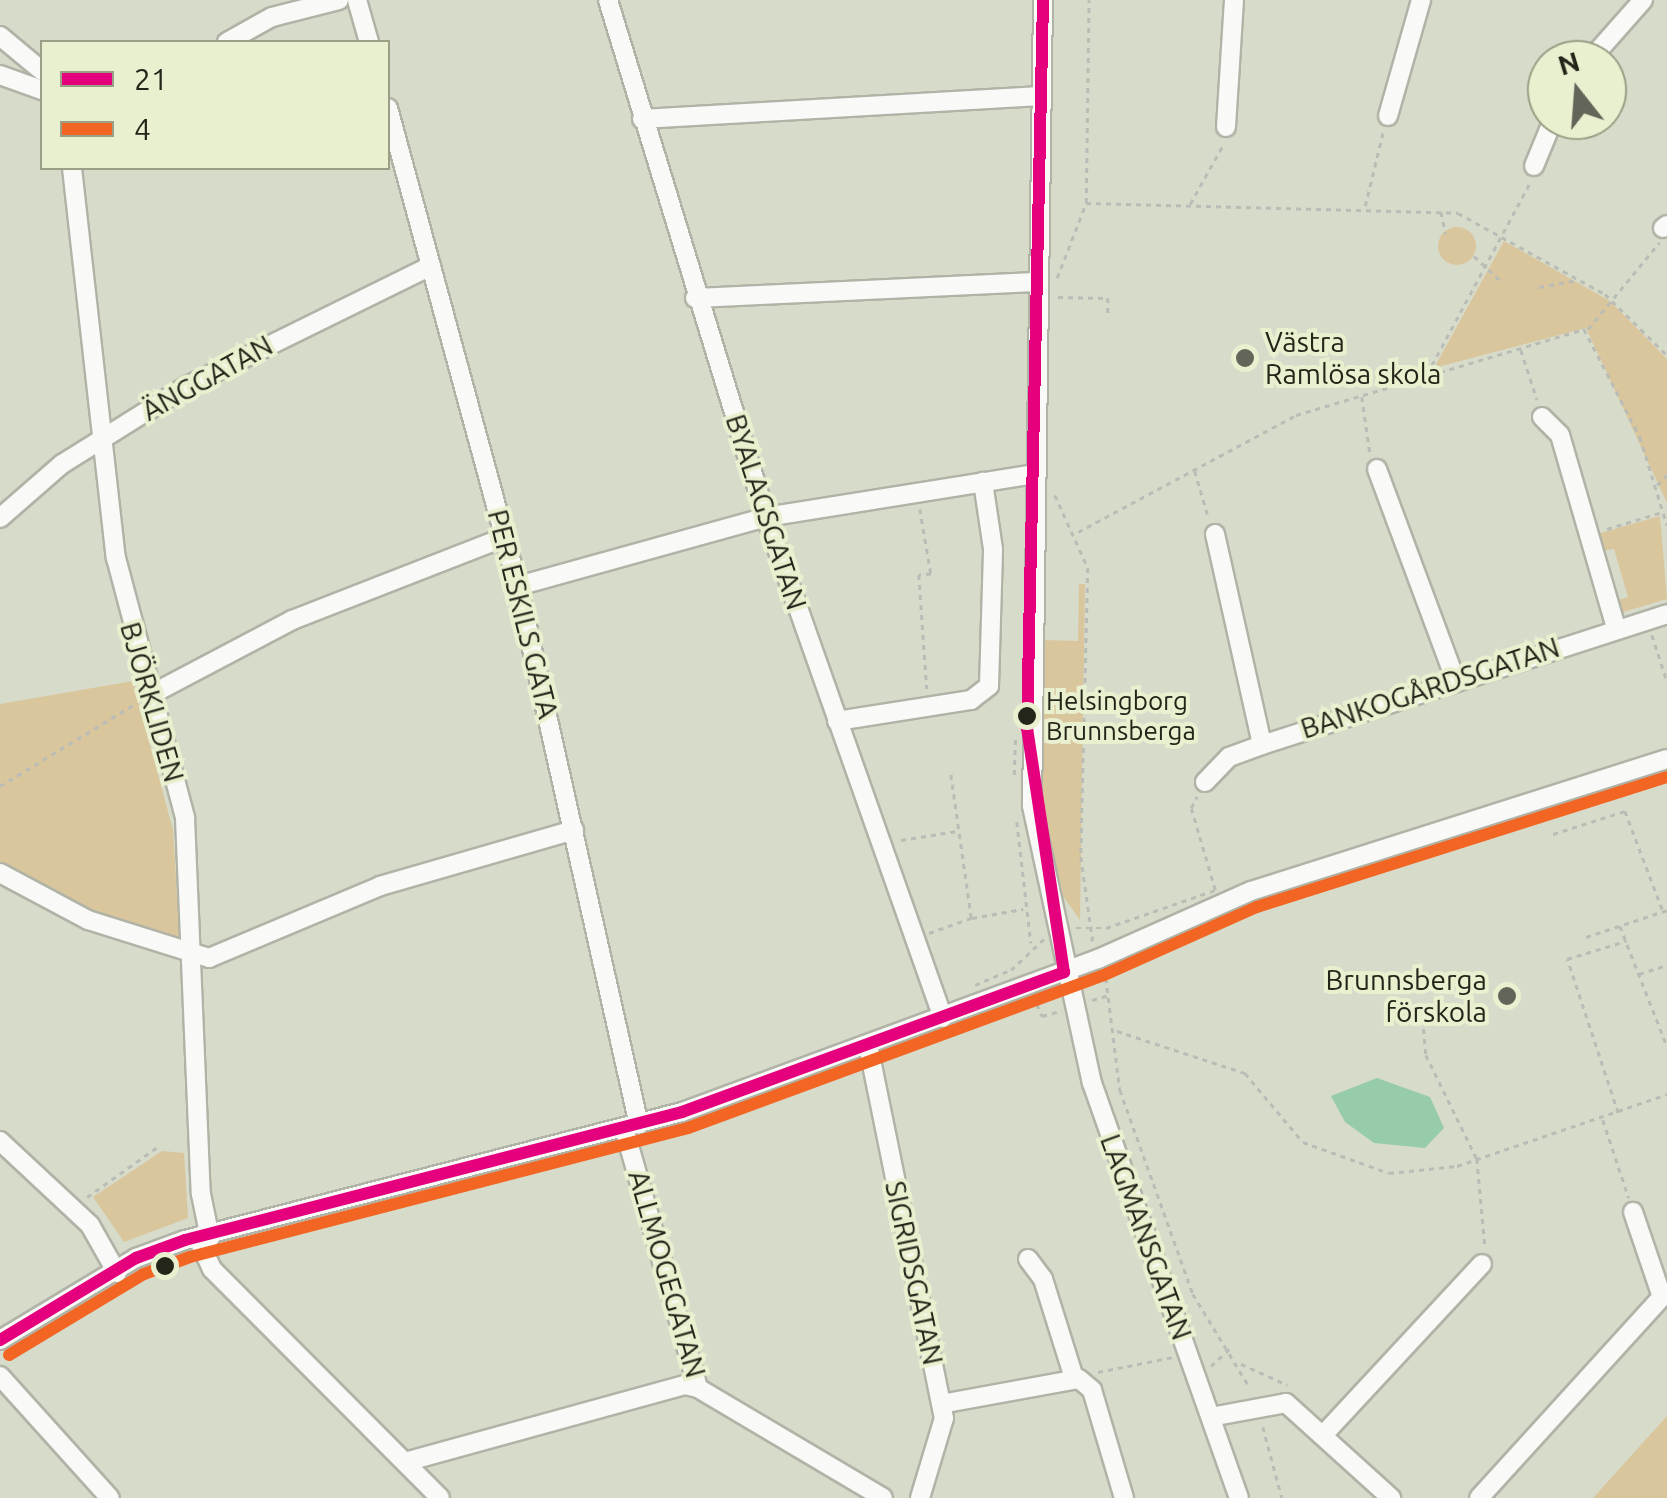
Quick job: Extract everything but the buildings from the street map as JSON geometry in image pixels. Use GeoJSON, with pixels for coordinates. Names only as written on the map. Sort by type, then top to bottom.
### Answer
{"type":"FeatureCollection","features":[{"type":"Feature","properties":{"kind":"street"},"geometry":{"type":"LineString","coordinates":[[231,40],[272,17],[340,0]]}},
{"type":"Feature","properties":{"kind":"street"},"geometry":{"type":"LineString","coordinates":[[358,0],[368,40]]}},
{"type":"Feature","properties":{"kind":"street","name":"BYALAGSGATAN"},"geometry":{"type":"LineString","coordinates":[[608,0],[766,517],[943,1018]]}},
{"type":"Feature","properties":{"kind":"street","name":"LAGMANSGATAN"},"geometry":{"type":"LineString","coordinates":[[1043,0],[1028,769],[1055,934],[1130,1203],[1216,1416],[1239,1498]]}},
{"type":"Feature","properties":{"kind":"street"},"geometry":{"type":"LineString","coordinates":[[1226,126],[1234,0]]}},
{"type":"Feature","properties":{"kind":"street"},"geometry":{"type":"LineString","coordinates":[[1388,116],[1422,0]]}},
{"type":"Feature","properties":{"kind":"street"},"geometry":{"type":"LineString","coordinates":[[1607,40],[1642,0]]}},
{"type":"Feature","properties":{"kind":"street"},"geometry":{"type":"LineString","coordinates":[[0,36],[40,68]]}},
{"type":"Feature","properties":{"kind":"street"},"geometry":{"type":"LineString","coordinates":[[0,75],[40,89]]}},
{"type":"Feature","properties":{"kind":"street"},"geometry":{"type":"LineString","coordinates":[[642,119],[1040,96]]}},
{"type":"Feature","properties":{"kind":"street","name":"PER ESKILS GATA"},"geometry":{"type":"LineString","coordinates":[[390,115],[518,586],[574,830],[631,1126]]}},
{"type":"Feature","properties":{"kind":"street"},"geometry":{"type":"LineString","coordinates":[[1534,166],[1544,140]]}},
{"type":"Feature","properties":{"kind":"street","name":"BJÖRKLIDEN"},"geometry":{"type":"LineString","coordinates":[[72,170],[123,594],[186,818],[204,1240]]}},
{"type":"Feature","properties":{"kind":"street","name":"ÄNGGATAN"},"geometry":{"type":"LineString","coordinates":[[0,518],[103,436],[431,266]]}},
{"type":"Feature","properties":{"kind":"street"},"geometry":{"type":"LineString","coordinates":[[696,298],[1037,282]]}},
{"type":"Feature","properties":{"kind":"street"},"geometry":{"type":"LineString","coordinates":[[1542,417],[1560,435],[1616,628]]}},
{"type":"Feature","properties":{"kind":"street"},"geometry":{"type":"LineString","coordinates":[[1377,469],[1454,676]]}},
{"type":"Feature","properties":{"kind":"street"},"geometry":{"type":"LineString","coordinates":[[518,586],[766,517],[1033,474]]}},
{"type":"Feature","properties":{"kind":"street"},"geometry":{"type":"LineString","coordinates":[[837,721],[971,700],[988,686],[994,549],[983,482]]}},
{"type":"Feature","properties":{"kind":"street"},"geometry":{"type":"LineString","coordinates":[[1215,534],[1262,745]]}},
{"type":"Feature","properties":{"kind":"street"},"geometry":{"type":"LineString","coordinates":[[150,695],[292,620],[505,537]]}},
{"type":"Feature","properties":{"kind":"street","name":"BANKOGÅRDSGATAN"},"geometry":{"type":"LineString","coordinates":[[1205,782],[1229,756],[1454,676],[1667,614]]}},
{"type":"Feature","properties":{"kind":"street"},"geometry":{"type":"LineString","coordinates":[[0,1340],[144,1255],[631,1126],[943,1018],[1098,959],[1251,891],[1667,759]]}},
{"type":"Feature","properties":{"kind":"street"},"geometry":{"type":"LineString","coordinates":[[0,873],[56,906],[194,958],[380,886],[574,830]]}},
{"type":"Feature","properties":{"kind":"street","name":"SIGRIDSGATAN"},"geometry":{"type":"LineString","coordinates":[[868,1045],[941,1404],[943,1436],[920,1498]]}},
{"type":"Feature","properties":{"kind":"street","name":"ALLMOGEGATAN"},"geometry":{"type":"LineString","coordinates":[[631,1126],[698,1388],[883,1498]]}},
{"type":"Feature","properties":{"kind":"street"},"geometry":{"type":"LineString","coordinates":[[0,1141],[74,1207],[117,1273]]}},
{"type":"Feature","properties":{"kind":"street"},"geometry":{"type":"LineString","coordinates":[[1479,1498],[1662,1297],[1633,1212]]}},
{"type":"Feature","properties":{"kind":"street"},"geometry":{"type":"LineString","coordinates":[[204,1240],[212,1269],[440,1498]]}},
{"type":"Feature","properties":{"kind":"street"},"geometry":{"type":"LineString","coordinates":[[1028,1259],[1124,1498]]}},
{"type":"Feature","properties":{"kind":"street"},"geometry":{"type":"LineString","coordinates":[[1324,1434],[1482,1264]]}},
{"type":"Feature","properties":{"kind":"street"},"geometry":{"type":"LineString","coordinates":[[0,1376],[110,1498]]}},
{"type":"Feature","properties":{"kind":"street"},"geometry":{"type":"LineString","coordinates":[[941,1404],[1079,1380]]}},
{"type":"Feature","properties":{"kind":"street"},"geometry":{"type":"LineString","coordinates":[[405,1462],[698,1388]]}},
{"type":"Feature","properties":{"kind":"street"},"geometry":{"type":"LineString","coordinates":[[1216,1416],[1278,1401],[1324,1434],[1391,1498]]}},
{"type":"Feature","properties":{"kind":"path"},"geometry":{"type":"LineString","coordinates":[[1056,315],[1061,258],[1086,203],[1090,0]]}},
{"type":"Feature","properties":{"kind":"path"},"geometry":{"type":"LineString","coordinates":[[1364,208],[1388,116]]}},
{"type":"Feature","properties":{"kind":"path"},"geometry":{"type":"LineString","coordinates":[[1190,205],[1226,126]]}},
{"type":"Feature","properties":{"kind":"path"},"geometry":{"type":"LineString","coordinates":[[1426,376],[1534,166]]}},
{"type":"Feature","properties":{"kind":"path"},"geometry":{"type":"LineString","coordinates":[[1086,203],[1440,211],[1501,236],[1580,279],[1608,297],[1667,355]]}},
{"type":"Feature","properties":{"kind":"path"},"geometry":{"type":"LineString","coordinates":[[1440,211],[1446,233]]}},
{"type":"Feature","properties":{"kind":"path"},"geometry":{"type":"LineString","coordinates":[[1077,532],[1296,415],[1588,331],[1608,297],[1665,227]]}},
{"type":"Feature","properties":{"kind":"path"},"geometry":{"type":"LineString","coordinates":[[1474,256],[1500,280]]}},
{"type":"Feature","properties":{"kind":"path"},"geometry":{"type":"LineString","coordinates":[[1539,288],[1580,279]]}},
{"type":"Feature","properties":{"kind":"path"},"geometry":{"type":"LineString","coordinates":[[1056,298],[1108,298],[1108,318]]}},
{"type":"Feature","properties":{"kind":"path"},"geometry":{"type":"LineString","coordinates":[[1588,331],[1656,486],[1667,525]]}},
{"type":"Feature","properties":{"kind":"path"},"geometry":{"type":"LineString","coordinates":[[1521,348],[1542,417]]}},
{"type":"Feature","properties":{"kind":"path"},"geometry":{"type":"LineString","coordinates":[[1362,396],[1377,469]]}},
{"type":"Feature","properties":{"kind":"path"},"geometry":{"type":"LineString","coordinates":[[1194,469],[1215,534]]}},
{"type":"Feature","properties":{"kind":"path"},"geometry":{"type":"LineString","coordinates":[[1656,486],[1667,475]]}},
{"type":"Feature","properties":{"kind":"path"},"geometry":{"type":"LineString","coordinates":[[1053,488],[1077,532],[1088,581],[1084,728],[1088,924],[1116,1031],[1117,1081],[1199,1306],[1230,1348],[1249,1386]]}},
{"type":"Feature","properties":{"kind":"path"},"geometry":{"type":"LineString","coordinates":[[918,492],[931,574],[919,576],[930,638],[918,640],[930,706]]}},
{"type":"Feature","properties":{"kind":"path"},"geometry":{"type":"LineString","coordinates":[[1589,534],[1663,512]]}},
{"type":"Feature","properties":{"kind":"path"},"geometry":{"type":"LineString","coordinates":[[1080,581],[1088,581]]}},
{"type":"Feature","properties":{"kind":"path"},"geometry":{"type":"LineString","coordinates":[[1648,619],[1667,681]]}},
{"type":"Feature","properties":{"kind":"path"},"geometry":{"type":"LineString","coordinates":[[1078,620],[1087,620]]}},
{"type":"Feature","properties":{"kind":"path"},"geometry":{"type":"LineString","coordinates":[[0,786],[150,695]]}},
{"type":"Feature","properties":{"kind":"path"},"geometry":{"type":"LineString","coordinates":[[1040,727],[1084,728]]}},
{"type":"Feature","properties":{"kind":"path"},"geometry":{"type":"LineString","coordinates":[[950,770],[970,918]]}},
{"type":"Feature","properties":{"kind":"path"},"geometry":{"type":"LineString","coordinates":[[969,987],[1011,970],[1031,943],[1088,924],[1106,928],[1215,890],[1190,808],[1205,782]]}},
{"type":"Feature","properties":{"kind":"path"},"geometry":{"type":"LineString","coordinates":[[1553,834],[1625,811],[1665,910],[1586,937]]}},
{"type":"Feature","properties":{"kind":"path"},"geometry":{"type":"LineString","coordinates":[[880,845],[960,830]]}},
{"type":"Feature","properties":{"kind":"path"},"geometry":{"type":"LineString","coordinates":[[1020,882],[1031,943]]}},
{"type":"Feature","properties":{"kind":"path"},"geometry":{"type":"LineString","coordinates":[[914,938],[970,918],[1025,909]]}},
{"type":"Feature","properties":{"kind":"path"},"geometry":{"type":"LineString","coordinates":[[1620,926],[1667,1046]]}},
{"type":"Feature","properties":{"kind":"path"},"geometry":{"type":"LineString","coordinates":[[1618,1112],[1567,959],[1626,941]]}},
{"type":"Feature","properties":{"kind":"path"},"geometry":{"type":"LineString","coordinates":[[1637,975],[1667,965]]}},
{"type":"Feature","properties":{"kind":"path"},"geometry":{"type":"LineString","coordinates":[[1422,1009],[1426,1054],[1477,1159],[1482,1264]]}},
{"type":"Feature","properties":{"kind":"path"},"geometry":{"type":"LineString","coordinates":[[1116,1031],[1245,1073],[1287,1128],[1350,1166],[1422,1173],[1602,1119],[1667,1094]]}},
{"type":"Feature","properties":{"kind":"path"},"geometry":{"type":"LineString","coordinates":[[1602,1119],[1633,1212]]}},
{"type":"Feature","properties":{"kind":"path"},"geometry":{"type":"LineString","coordinates":[[74,1207],[156,1148]]}},
{"type":"Feature","properties":{"kind":"path"},"geometry":{"type":"LineString","coordinates":[[173,1260],[177,1270]]}},
{"type":"Feature","properties":{"kind":"path"},"geometry":{"type":"LineString","coordinates":[[164,1264],[168,1273]]}},
{"type":"Feature","properties":{"kind":"path"},"geometry":{"type":"LineString","coordinates":[[1211,1366],[1230,1348]]}},
{"type":"Feature","properties":{"kind":"path"},"geometry":{"type":"LineString","coordinates":[[1079,1380],[1176,1356],[1181,1366]]}},
{"type":"Feature","properties":{"kind":"path"},"geometry":{"type":"LineString","coordinates":[[1260,1418],[1282,1498]]}},
{"type":"Feature","properties":{"kind":"shaded area"},"geometry":{"type":"Polygon","coordinates":[[[1457,227],[1470,233],[1476,246],[1470,259],[1457,265],[1444,259],[1438,246],[1444,233],[1457,227]]]}},
{"type":"Feature","properties":{"kind":"shaded area"},"geometry":{"type":"Polygon","coordinates":[[[1504,241],[1610,301],[1667,359],[1667,503],[1586,328],[1434,368],[1504,241]]]}},
{"type":"Feature","properties":{"kind":"shaded area"},"geometry":{"type":"Polygon","coordinates":[[[1660,516],[1667,599],[1620,613],[1616,601],[1628,597],[1614,549],[1602,551],[1597,534],[1660,516]]]}},
{"type":"Feature","properties":{"kind":"shaded area"},"geometry":{"type":"Polygon","coordinates":[[[1079,584],[1085,584],[1080,920],[1063,896],[1040,795],[1041,640],[1078,641],[1079,584]]]}},
{"type":"Feature","properties":{"kind":"shaded area"},"geometry":{"type":"Polygon","coordinates":[[[133,681],[173,830],[180,943],[79,911],[0,864],[0,704],[133,681]]]}},
{"type":"Feature","properties":{"kind":"shaded area"},"geometry":{"type":"Polygon","coordinates":[[[1377,1078],[1430,1097],[1444,1128],[1425,1148],[1374,1143],[1345,1122],[1331,1096],[1377,1078]]]}},
{"type":"Feature","properties":{"kind":"shaded area"},"geometry":{"type":"Polygon","coordinates":[[[162,1151],[184,1153],[188,1218],[124,1242],[93,1197],[162,1151]]]}},
{"type":"Feature","properties":{"kind":"shaded area"},"geometry":{"type":"Polygon","coordinates":[[[1667,1416],[1667,1498],[1593,1498],[1667,1416]]]}},
{"type":"Feature","properties":{"kind":"transit line","name":"21"},"geometry":{"type":"LineString","coordinates":[[1043,0],[1027,728],[1064,972]]}},
{"type":"Feature","properties":{"kind":"transit line","name":"4"},"geometry":{"type":"LineString","coordinates":[[9,1355],[144,1274],[190,1257],[688,1128],[1104,975],[1257,907],[1667,777]]}},
{"type":"Feature","properties":{"kind":"transit line","name":"21"},"geometry":{"type":"LineString","coordinates":[[0,1340],[136,1258],[185,1240],[682,1112],[1064,972]]}},
{"type":"Feature","properties":{"kind":"place","name":"Västra Ramlösa skola"},"geometry":{"type":"Point","coordinates":[1245,358]}},
{"type":"Feature","properties":{"kind":"place","name":"Helsingborg Brunnsberga"},"geometry":{"type":"Point","coordinates":[1027,716]}},
{"type":"Feature","properties":{"kind":"place","name":"Brunnsberga förskola"},"geometry":{"type":"Point","coordinates":[1507,996]}}]}
